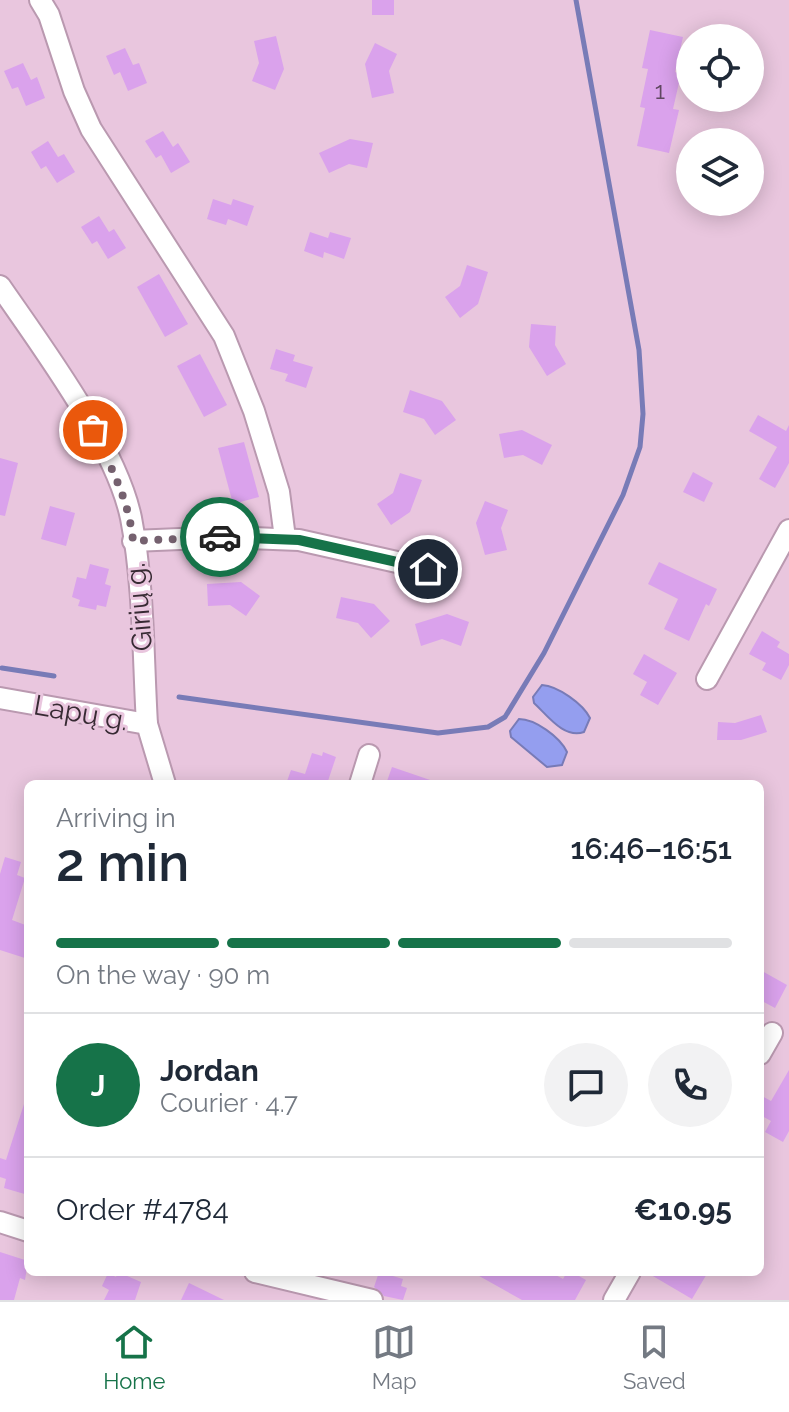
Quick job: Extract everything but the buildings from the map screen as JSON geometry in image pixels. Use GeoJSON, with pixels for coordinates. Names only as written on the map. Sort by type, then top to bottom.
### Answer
{"type":"FeatureCollection","features":[{"type":"Feature","properties":{"kind":"street"},"geometry":{"type":"LineString","coordinates":[[40,0],[49,15],[74,91],[91,129],[224,336],[254,411],[279,492],[285,538]]}},
{"type":"Feature","properties":{"kind":"street","name":"Girių g."},"geometry":{"type":"LineString","coordinates":[[0,286],[49,358],[93,430],[118,479],[130,517],[133,541],[147,724]]}},
{"type":"Feature","properties":{"kind":"street"},"geometry":{"type":"LineString","coordinates":[[707,679],[789,530]]}},
{"type":"Feature","properties":{"kind":"street"},"geometry":{"type":"LineString","coordinates":[[133,541],[212,537],[285,538],[337,546],[428,569]]}},
{"type":"Feature","properties":{"kind":"street","name":"Lapų g."},"geometry":{"type":"LineString","coordinates":[[0,698],[147,724],[164,780]]}},
{"type":"Feature","properties":{"kind":"street"},"geometry":{"type":"LineString","coordinates":[[361,780],[369,755]]}},
{"type":"Feature","properties":{"kind":"street"},"geometry":{"type":"LineString","coordinates":[[764,1047],[772,1033]]}},
{"type":"Feature","properties":{"kind":"street"},"geometry":{"type":"LineString","coordinates":[[0,1222],[24,1230]]}},
{"type":"Feature","properties":{"kind":"street"},"geometry":{"type":"LineString","coordinates":[[272,1276],[372,1300]]}},
{"type":"Feature","properties":{"kind":"street"},"geometry":{"type":"LineString","coordinates":[[614,1300],[623,1276]]}},
{"type":"Feature","properties":{"kind":"water"},"geometry":{"type":"Polygon","coordinates":[[[542,685],[562,692],[582,707],[590,718],[584,732],[563,729],[534,703],[533,697],[542,685]]]}},
{"type":"Feature","properties":{"kind":"water"},"geometry":{"type":"Polygon","coordinates":[[[519,719],[539,725],[559,741],[567,752],[562,765],[547,767],[511,737],[510,731],[519,719]]]}},
{"type":"Feature","properties":{"kind":"waterway"},"geometry":{"type":"LineString","coordinates":[[179,697],[438,733],[488,727],[505,717],[544,653],[623,495],[640,447],[643,414],[639,350],[576,0]]}},
{"type":"Feature","properties":{"kind":"waterway"},"geometry":{"type":"LineString","coordinates":[[2,668],[54,676]]}},
{"type":"Feature","properties":{"kind":"way so far"},"geometry":{"type":"LineString","coordinates":[[93,430],[118,479],[130,517],[133,541],[220,537]]}},
{"type":"Feature","properties":{"kind":"route"},"geometry":{"type":"LineString","coordinates":[[220,537],[299,540],[337,546],[428,569]]}}]}
